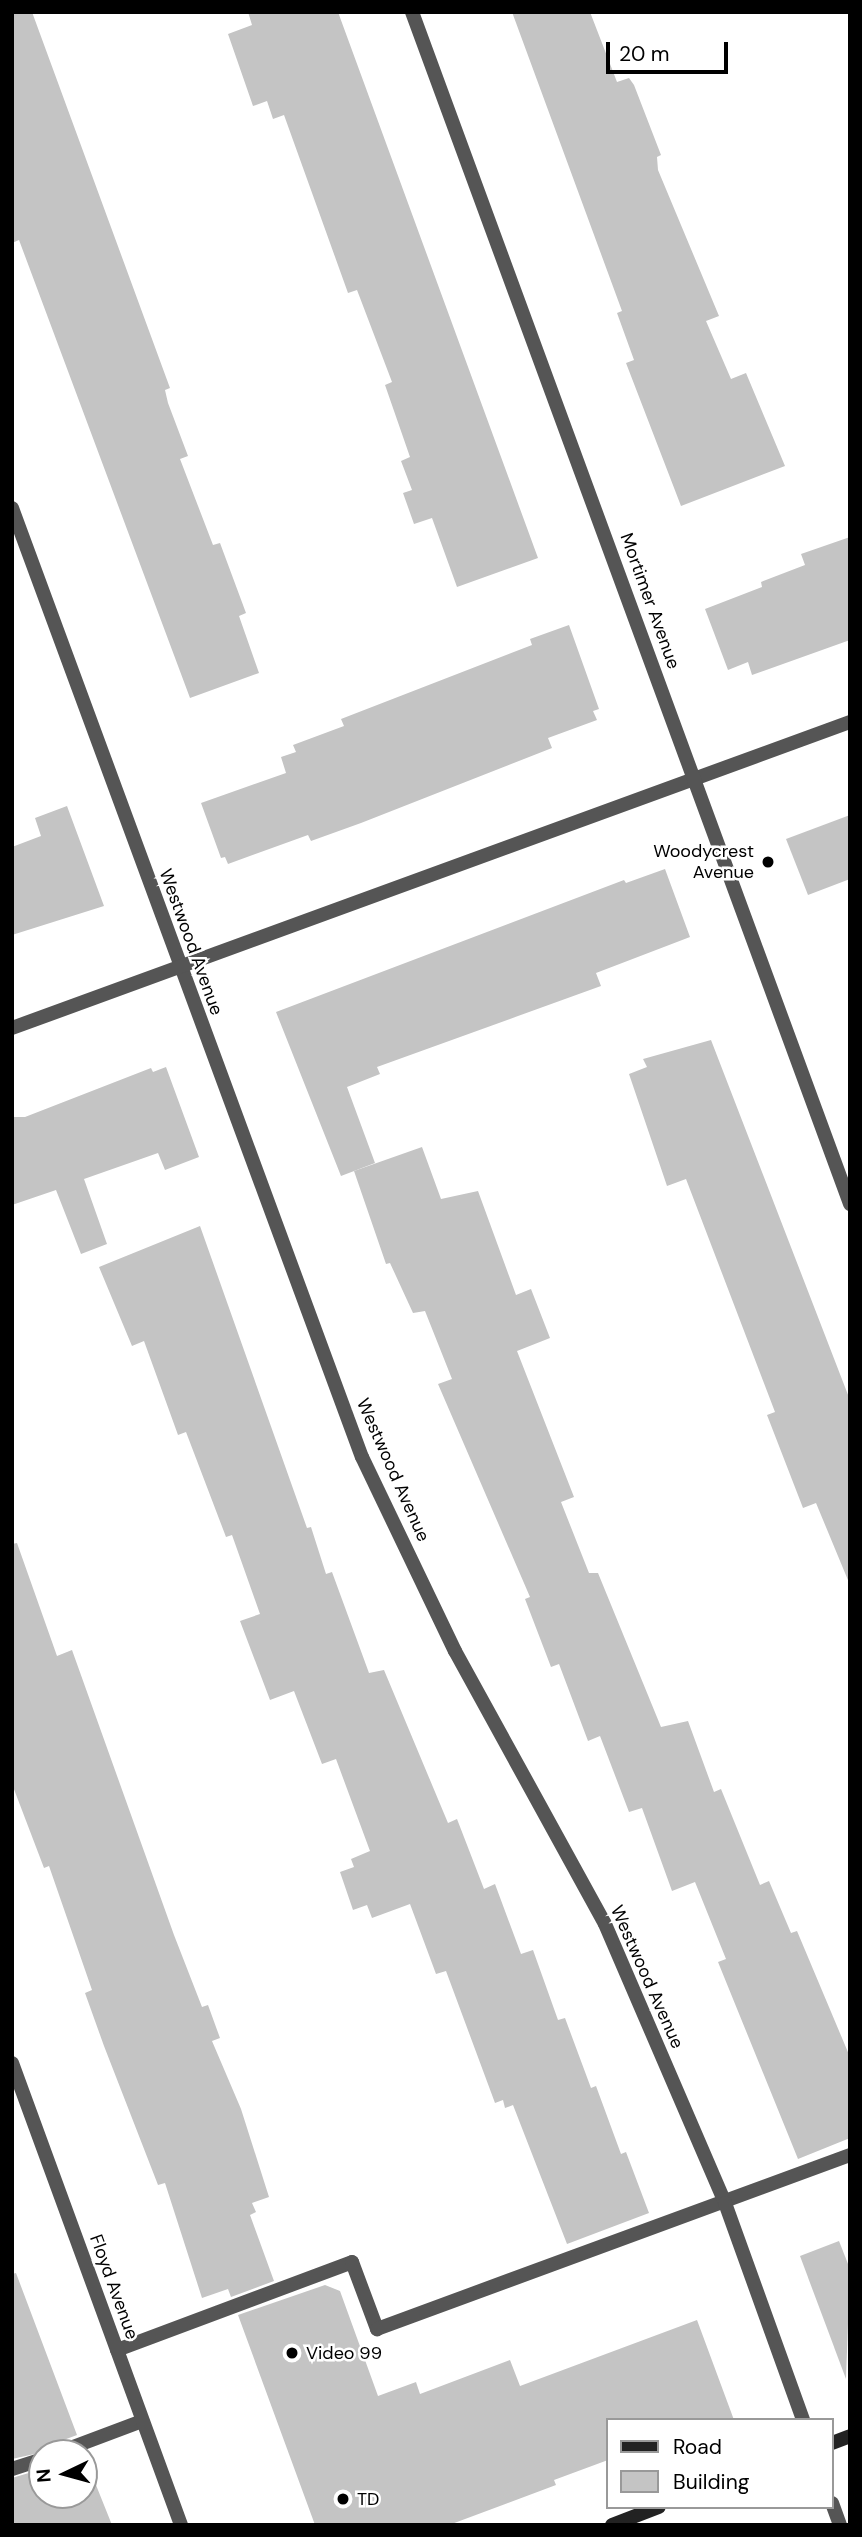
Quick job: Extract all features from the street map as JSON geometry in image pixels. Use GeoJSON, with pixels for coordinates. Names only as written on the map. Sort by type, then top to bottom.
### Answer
{"type":"FeatureCollection","features":[{"type":"Feature","properties":{"kind":"main road"},"geometry":{"type":"LineString","coordinates":[[612,2525],[654,2509]]}},
{"type":"Feature","properties":{"kind":"street","name":"Mortimer Avenue"},"geometry":{"type":"LineString","coordinates":[[412,12],[850,1204]]}},
{"type":"Feature","properties":{"kind":"street","name":"Westwood Avenue"},"geometry":{"type":"LineString","coordinates":[[12,508],[179,969],[362,1457],[455,1651],[605,1924],[725,2203],[802,2418]]}},
{"type":"Feature","properties":{"kind":"street"},"geometry":{"type":"LineString","coordinates":[[12,1028],[850,722]]}},
{"type":"Feature","properties":{"kind":"street","name":"Floyd Avenue"},"geometry":{"type":"LineString","coordinates":[[12,2063],[181,2525]]}},
{"type":"Feature","properties":{"kind":"street"},"geometry":{"type":"LineString","coordinates":[[117,2350],[352,2262],[377,2329],[850,2155]]}},
{"type":"Feature","properties":{"kind":"street"},"geometry":{"type":"LineString","coordinates":[[94,2439],[142,2421]]}},
{"type":"Feature","properties":{"kind":"street"},"geometry":{"type":"LineString","coordinates":[[834,2508],[840,2525]]}},
{"type":"Feature","properties":{"kind":"building"},"geometry":{"type":"Polygon","coordinates":[[[12,12],[32,12],[170,388],[165,390],[168,403],[188,456],[180,459],[213,545],[220,543],[246,613],[239,616],[259,673],[190,698],[19,240],[12,243],[12,12]]]}},
{"type":"Feature","properties":{"kind":"building"},"geometry":{"type":"Polygon","coordinates":[[[248,12],[338,12],[538,558],[457,587],[432,518],[414,524],[403,493],[412,490],[401,461],[410,457],[385,385],[392,382],[357,290],[348,293],[284,115],[273,119],[267,101],[253,106],[228,34],[252,25],[248,12]]]}},
{"type":"Feature","properties":{"kind":"building"},"geometry":{"type":"Polygon","coordinates":[[[512,12],[590,12],[617,82],[629,78],[634,85],[661,155],[657,157],[658,170],[719,316],[706,321],[731,379],[746,373],[785,466],[681,506],[626,363],[634,360],[617,313],[622,311],[512,12]]]}},
{"type":"Feature","properties":{"kind":"building"},"geometry":{"type":"Polygon","coordinates":[[[850,537],[850,640],[752,675],[748,662],[728,670],[705,609],[762,587],[761,582],[805,565],[801,554],[850,537]]]}},
{"type":"Feature","properties":{"kind":"building"},"geometry":{"type":"Polygon","coordinates":[[[569,625],[599,709],[593,711],[597,720],[548,738],[552,748],[361,823],[311,841],[308,835],[228,864],[225,857],[221,858],[201,803],[286,773],[281,757],[296,752],[293,745],[344,726],[341,719],[532,645],[530,639],[569,625]]]}},
{"type":"Feature","properties":{"kind":"building"},"geometry":{"type":"Polygon","coordinates":[[[67,806],[104,906],[12,935],[12,847],[41,836],[35,818],[67,806]]]}},
{"type":"Feature","properties":{"kind":"building"},"geometry":{"type":"Polygon","coordinates":[[[850,815],[850,879],[808,895],[786,839],[850,815]]]}},
{"type":"Feature","properties":{"kind":"building"},"geometry":{"type":"Polygon","coordinates":[[[665,869],[690,937],[596,973],[601,986],[377,1067],[380,1074],[347,1087],[375,1163],[341,1176],[276,1012],[624,880],[626,883],[665,869]]]}},
{"type":"Feature","properties":{"kind":"building"},"geometry":{"type":"Polygon","coordinates":[[[711,1040],[850,1400],[850,1585],[816,1503],[803,1508],[767,1415],[775,1412],[686,1179],[667,1186],[629,1074],[647,1067],[643,1059],[711,1040]]]}},
{"type":"Feature","properties":{"kind":"building"},"geometry":{"type":"Polygon","coordinates":[[[166,1067],[199,1157],[165,1170],[158,1153],[84,1179],[107,1244],[81,1254],[56,1190],[12,1205],[12,1117],[25,1117],[151,1068],[153,1072],[166,1067]]]}},
{"type":"Feature","properties":{"kind":"building"},"geometry":{"type":"Polygon","coordinates":[[[422,1147],[441,1199],[478,1191],[516,1295],[531,1289],[550,1338],[517,1351],[574,1497],[561,1502],[589,1573],[598,1573],[661,1727],[688,1721],[714,1792],[721,1789],[760,1885],[769,1881],[791,1933],[797,1931],[850,2057],[850,2138],[798,2159],[718,1962],[726,1959],[695,1882],[672,1891],[642,1808],[629,1812],[600,1736],[588,1741],[559,1664],[551,1667],[525,1599],[530,1597],[438,1384],[452,1379],[425,1311],[413,1313],[390,1263],[386,1264],[354,1171],[422,1147]]]}},
{"type":"Feature","properties":{"kind":"building"},"geometry":{"type":"Polygon","coordinates":[[[200,1226],[307,1528],[311,1527],[326,1574],[332,1572],[369,1673],[384,1670],[448,1823],[457,1819],[484,1889],[495,1884],[521,1954],[533,1950],[558,2020],[565,2018],[591,2088],[596,2086],[621,2154],[626,2152],[649,2213],[567,2244],[513,2105],[505,2108],[503,2100],[495,2103],[446,1971],[436,1974],[410,1904],[372,1918],[367,1905],[353,1910],[340,1872],[354,1867],[351,1859],[370,1851],[336,1759],[322,1764],[294,1691],[270,1700],[240,1621],[260,1614],[232,1535],[226,1537],[186,1432],[178,1435],[144,1341],[132,1346],[99,1267],[200,1226]]]}},
{"type":"Feature","properties":{"kind":"building"},"geometry":{"type":"Polygon","coordinates":[[[17,1543],[57,1656],[72,1650],[174,1935],[202,2007],[208,2005],[220,2038],[212,2041],[241,2109],[269,2197],[252,2203],[256,2212],[250,2215],[274,2281],[231,2297],[228,2289],[202,2298],[165,2183],[158,2185],[85,1993],[92,1990],[49,1866],[44,1868],[12,1784],[12,1544],[17,1543]]]}},
{"type":"Feature","properties":{"kind":"building"},"geometry":{"type":"Polygon","coordinates":[[[839,2241],[850,2269],[846,2379],[800,2256],[839,2241]]]}},
{"type":"Feature","properties":{"kind":"building"},"geometry":{"type":"Polygon","coordinates":[[[16,2273],[77,2435],[66,2439],[28,2439],[28,2455],[12,2459],[12,2274],[16,2273]]]}},
{"type":"Feature","properties":{"kind":"building"},"geometry":{"type":"Polygon","coordinates":[[[325,2285],[340,2291],[378,2396],[416,2382],[420,2394],[510,2360],[520,2386],[697,2320],[733,2418],[606,2418],[606,2461],[554,2480],[556,2485],[449,2525],[315,2525],[238,2315],[325,2285]]]}},
{"type":"Feature","properties":{"kind":"building"},"geometry":{"type":"Polygon","coordinates":[[[28,2473],[28,2509],[98,2509],[98,2490],[112,2525],[12,2525],[12,2478],[28,2473]]]}},
{"type":"Feature","properties":{"kind":"place","name":"Woodycrest Avenue"},"geometry":{"type":"Point","coordinates":[768,862]}},
{"type":"Feature","properties":{"kind":"place","name":"Video 99"},"geometry":{"type":"Point","coordinates":[292,2353]}},
{"type":"Feature","properties":{"kind":"place","name":"TD"},"geometry":{"type":"Point","coordinates":[343,2499]}}]}
